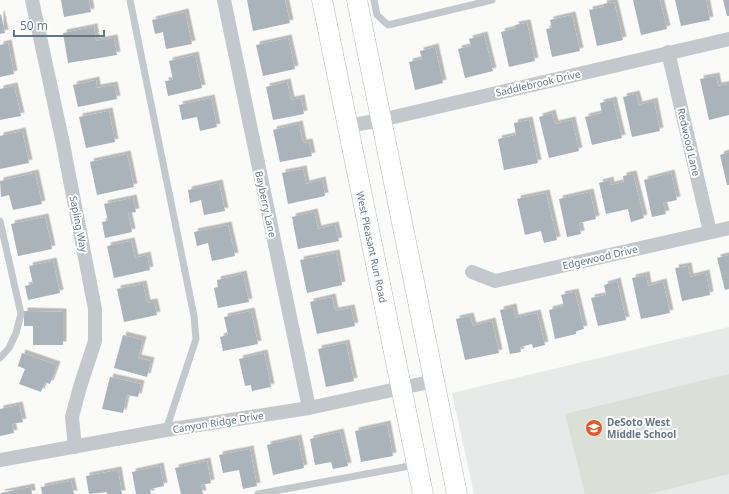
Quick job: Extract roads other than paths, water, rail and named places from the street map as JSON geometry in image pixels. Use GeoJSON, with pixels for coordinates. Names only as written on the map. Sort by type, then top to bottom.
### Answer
{"type":"FeatureCollection","features":[{"type":"Feature","properties":{"kind":"main road","name":"West Pleasant Run Road"},"geometry":{"type":"LineString","coordinates":[[322,0],[423,494]]}},
{"type":"Feature","properties":{"kind":"main road"},"geometry":{"type":"LineString","coordinates":[[357,0],[458,494]]}},
{"type":"Feature","properties":{"kind":"street","name":"Sapling Way"},"geometry":{"type":"LineString","coordinates":[[32,0],[65,153],[95,310],[96,341],[80,387],[72,417],[75,447]]}},
{"type":"Feature","properties":{"kind":"street","name":"Bayberry Lane"},"geometry":{"type":"LineString","coordinates":[[224,0],[309,408]]}},
{"type":"Feature","properties":{"kind":"street","name":"Saddlebrook Drive"},"geometry":{"type":"LineString","coordinates":[[348,126],[381,120],[729,39]]}},
{"type":"Feature","properties":{"kind":"street","name":"Redwood Lane"},"geometry":{"type":"LineString","coordinates":[[668,52],[710,232]]}},
{"type":"Feature","properties":{"kind":"street","name":"Edgewood Drive"},"geometry":{"type":"LineString","coordinates":[[472,272],[495,281],[729,228]]}},
{"type":"Feature","properties":{"kind":"street","name":"Canyon Ridge Drive"},"geometry":{"type":"LineString","coordinates":[[0,460],[166,430],[309,408],[434,381]]}},
{"type":"Feature","properties":{"kind":"lane"},"geometry":{"type":"LineString","coordinates":[[130,0],[194,316],[196,339],[166,430]]}},
{"type":"Feature","properties":{"kind":"lane"},"geometry":{"type":"LineString","coordinates":[[374,0],[377,14],[388,25],[492,0]]}},
{"type":"Feature","properties":{"kind":"lane"},"geometry":{"type":"LineString","coordinates":[[0,221],[21,314],[16,333],[9,348],[0,358]]}},
{"type":"Feature","properties":{"kind":"lane"},"geometry":{"type":"LineString","coordinates":[[258,494],[417,464]]}},
{"type":"Feature","properties":{"kind":"place","name":"DeSoto West Middle School"},"geometry":{"type":"Point","coordinates":[594,428]}}]}
